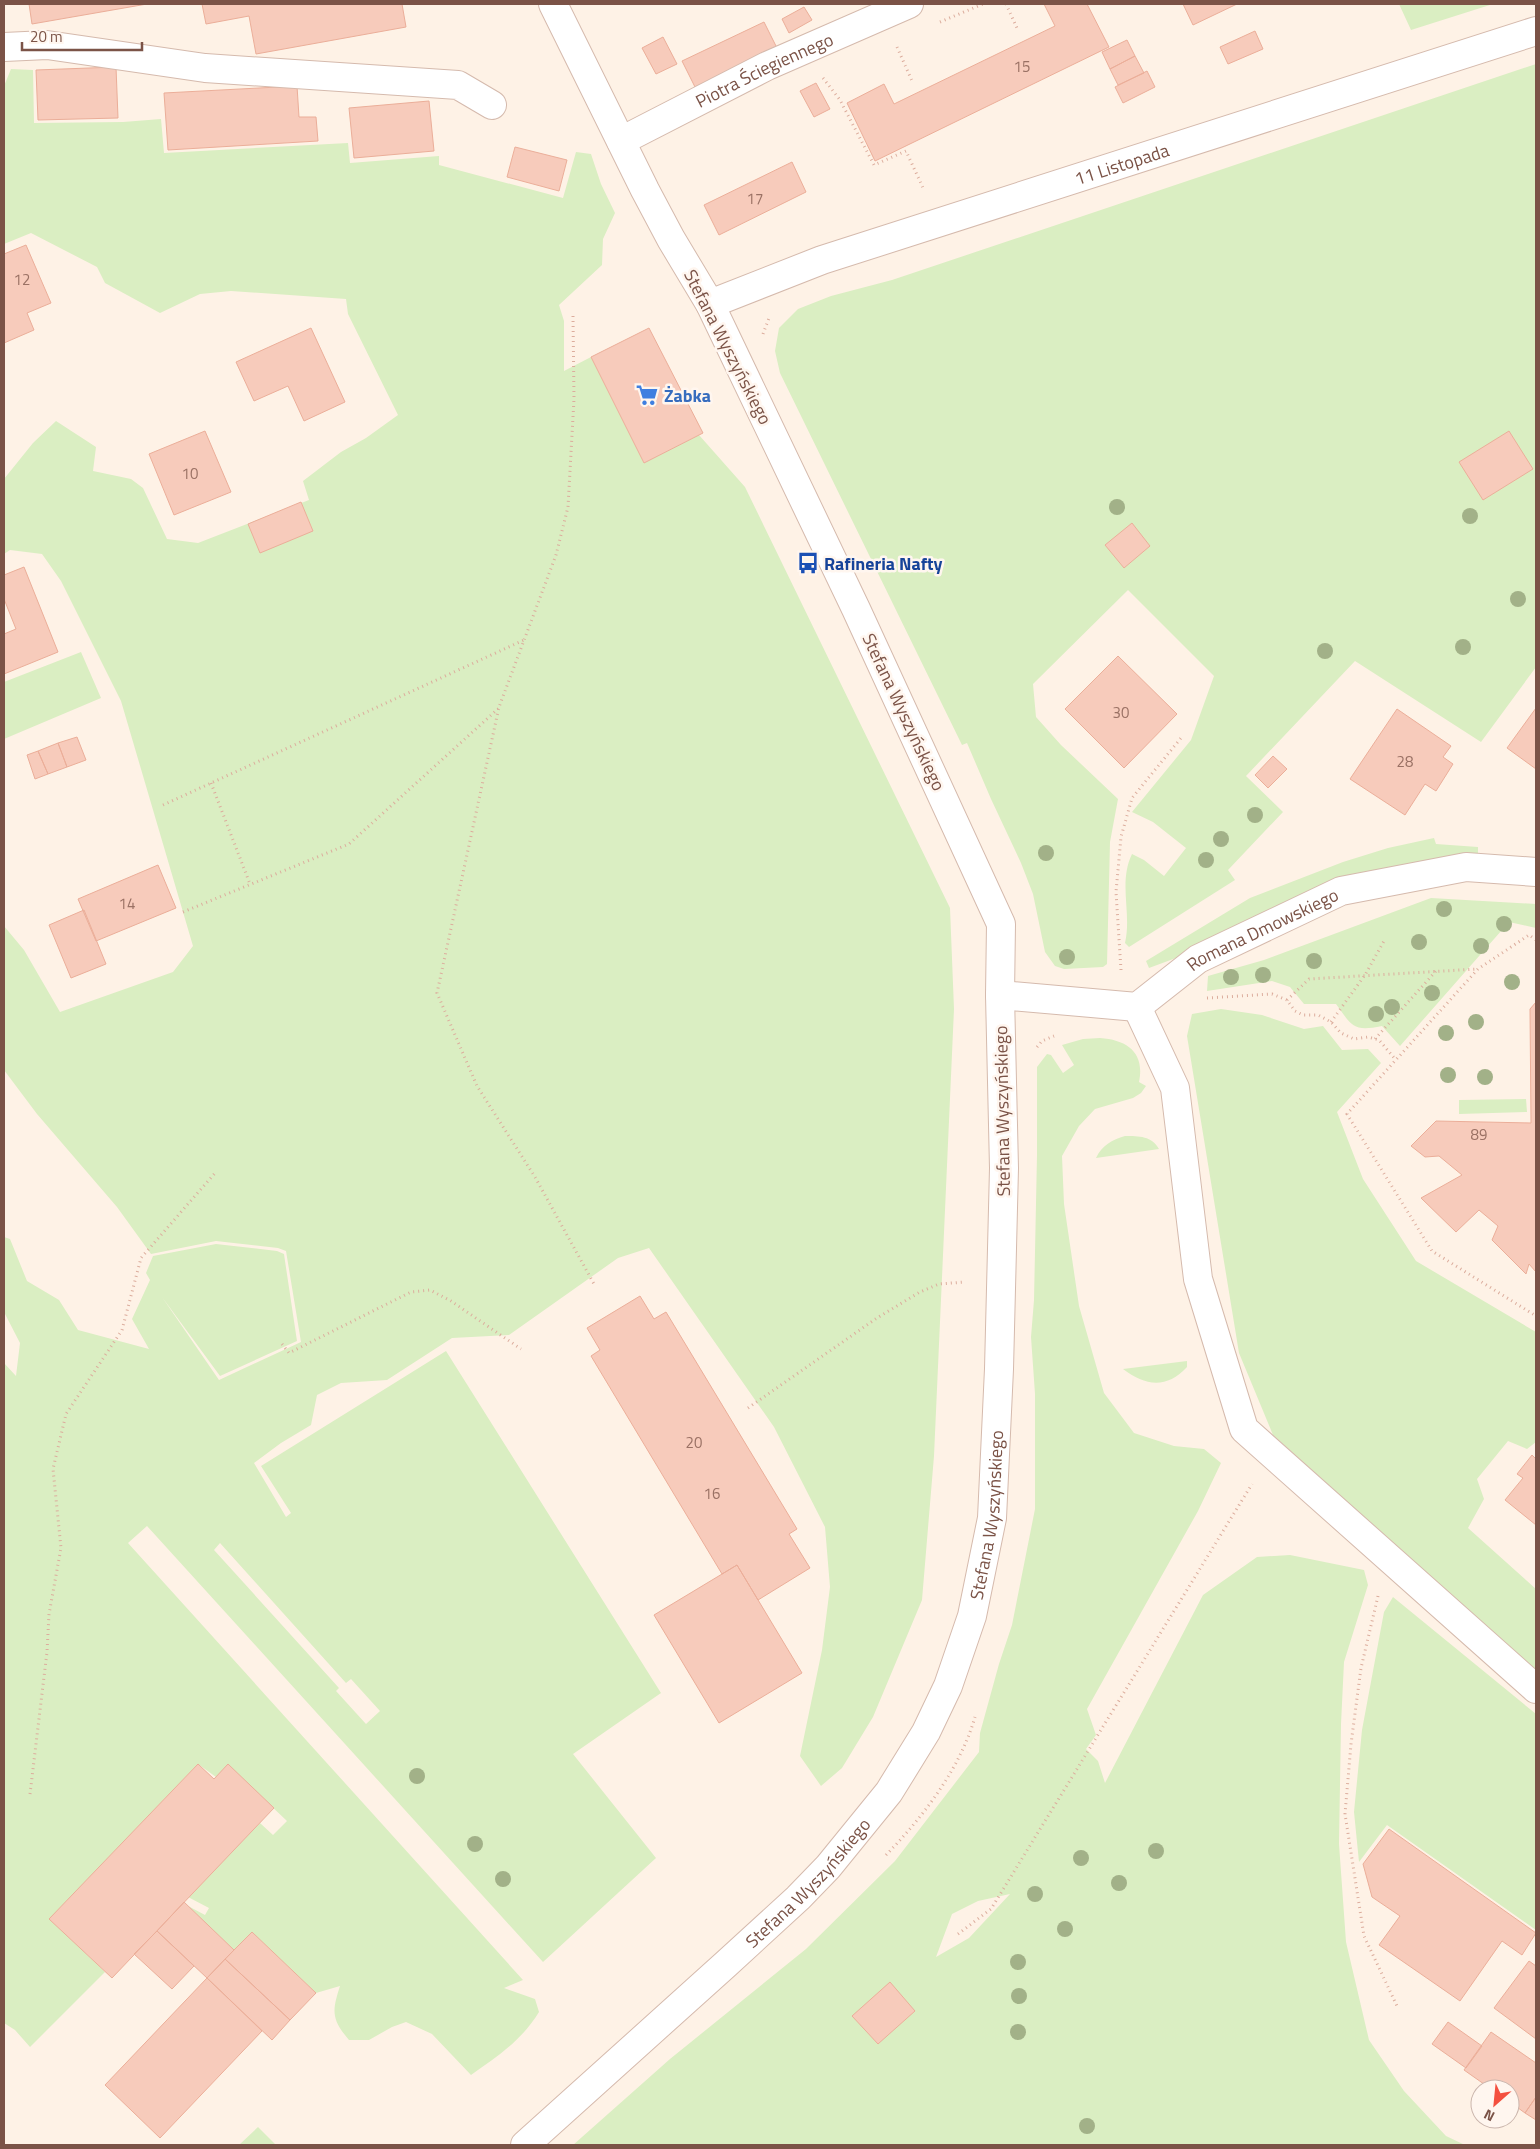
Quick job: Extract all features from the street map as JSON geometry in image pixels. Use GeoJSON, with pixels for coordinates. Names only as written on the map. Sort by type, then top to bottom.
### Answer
{"type":"FeatureCollection","features":[{"type":"Feature","properties":{"kind":"street","name":"Stefana Wyszyńskiego"},"geometry":{"type":"LineString","coordinates":[[525,2145],[798,1898],[828,1866],[889,1792],[926,1732],[948,1686],[972,1616],[992,1518],[1000,1369],[1004,1168],[1000,996],[1001,924],[856,609],[710,304],[671,239],[553,4]]}},
{"type":"Feature","properties":{"kind":"street","name":"Piotra Ściegiennego"},"geometry":{"type":"LineString","coordinates":[[621,141],[767,66],[909,4]]}},
{"type":"Feature","properties":{"kind":"street","name":"11 Listopada"},"geometry":{"type":"LineString","coordinates":[[710,304],[822,260],[1536,31]]}},
{"type":"Feature","properties":{"kind":"street"},"geometry":{"type":"LineString","coordinates":[[4,47],[47,45],[205,68],[458,85],[492,105]]}},
{"type":"Feature","properties":{"kind":"street","name":"Romana Dmowskiego"},"geometry":{"type":"LineString","coordinates":[[1130,1006],[1198,959],[1341,891],[1466,867],[1536,872]]}},
{"type":"Feature","properties":{"kind":"street"},"geometry":{"type":"LineString","coordinates":[[1000,996],[1130,1006],[1174,1088],[1198,1279],[1244,1429],[1536,1689]]}},
{"type":"Feature","properties":{"kind":"path"},"geometry":{"type":"LineString","coordinates":[[1006,4],[1017,28]]}},
{"type":"Feature","properties":{"kind":"path"},"geometry":{"type":"LineString","coordinates":[[894,42],[912,81]]}},
{"type":"Feature","properties":{"kind":"path"},"geometry":{"type":"LineString","coordinates":[[820,73],[824,81],[840,100],[874,165],[906,151],[924,192]]}},
{"type":"Feature","properties":{"kind":"path"},"geometry":{"type":"LineString","coordinates":[[760,340],[770,315]]}},
{"type":"Feature","properties":{"kind":"path"},"geometry":{"type":"LineString","coordinates":[[573,316],[574,399],[568,507],[556,555],[499,707],[437,993],[478,1086],[535,1177],[594,1284]]}},
{"type":"Feature","properties":{"kind":"path"},"geometry":{"type":"LineString","coordinates":[[164,805],[524,640]]}},
{"type":"Feature","properties":{"kind":"path"},"geometry":{"type":"LineString","coordinates":[[183,912],[349,844],[499,707]]}},
{"type":"Feature","properties":{"kind":"path"},"geometry":{"type":"LineString","coordinates":[[1130,1006],[1116,892],[1121,836],[1132,798],[1181,738]]}},
{"type":"Feature","properties":{"kind":"path"},"geometry":{"type":"LineString","coordinates":[[211,783],[250,884]]}},
{"type":"Feature","properties":{"kind":"path"},"geometry":{"type":"LineString","coordinates":[[1536,940],[1529,935],[1478,969],[1347,1114],[1432,1251],[1536,1316]]}},
{"type":"Feature","properties":{"kind":"path"},"geometry":{"type":"LineString","coordinates":[[1331,1022],[1365,975],[1384,941]]}},
{"type":"Feature","properties":{"kind":"path"},"geometry":{"type":"LineString","coordinates":[[1287,1000],[1309,979],[1478,969]]}},
{"type":"Feature","properties":{"kind":"path"},"geometry":{"type":"LineString","coordinates":[[1374,1039],[1436,971]]}},
{"type":"Feature","properties":{"kind":"path"},"geometry":{"type":"LineString","coordinates":[[1258,996],[1272,994],[1287,1000],[1295,1011],[1303,1015],[1318,1015],[1331,1022],[1341,1033],[1354,1039],[1368,1037],[1379,1040],[1396,1060]]}},
{"type":"Feature","properties":{"kind":"path"},"geometry":{"type":"LineString","coordinates":[[1034,1049],[1042,1041],[1054,1036],[1063,1036]]}},
{"type":"Feature","properties":{"kind":"path"},"geometry":{"type":"LineString","coordinates":[[30,1794],[47,1652],[49,1614],[61,1548],[53,1469],[66,1414],[122,1330],[141,1258],[215,1173]]}},
{"type":"Feature","properties":{"kind":"path"},"geometry":{"type":"LineString","coordinates":[[748,1408],[877,1318],[920,1292],[939,1284],[968,1282]]}},
{"type":"Feature","properties":{"kind":"path"},"geometry":{"type":"LineString","coordinates":[[282,1344],[289,1353],[410,1292],[430,1290],[451,1301],[521,1349]]}},
{"type":"Feature","properties":{"kind":"path"},"geometry":{"type":"LineString","coordinates":[[958,1934],[991,1909],[1271,1454]]}},
{"type":"Feature","properties":{"kind":"path"},"geometry":{"type":"LineString","coordinates":[[1378,1596],[1361,1668],[1351,1744],[1345,1814],[1364,1936],[1396,2006]]}},
{"type":"Feature","properties":{"kind":"path"},"geometry":{"type":"LineString","coordinates":[[883,1858],[902,1838],[943,1784],[970,1735],[977,1708]]}},
{"type":"Feature","properties":{"kind":"green space"},"geometry":{"type":"Polygon","coordinates":[[[1399,4],[1493,4],[1411,30],[1399,4]]]}},
{"type":"Feature","properties":{"kind":"green space"},"geometry":{"type":"Polygon","coordinates":[[[1536,64],[1536,667],[1481,742],[1355,661],[1246,776],[1283,812],[1228,870],[1235,880],[1129,947],[1125,943],[1127,921],[1125,887],[1128,865],[1132,854],[1144,860],[1164,876],[1186,848],[1153,822],[1132,812],[1191,740],[1214,676],[1128,590],[1033,684],[1036,717],[1061,745],[1118,799],[1110,842],[1107,964],[1103,967],[1064,969],[1055,966],[1045,952],[1033,894],[1021,863],[967,743],[962,745],[780,373],[775,351],[779,328],[798,309],[831,296],[892,280],[1536,64]]]}},
{"type":"Feature","properties":{"kind":"green space"},"geometry":{"type":"Polygon","coordinates":[[[11,69],[33,70],[34,123],[123,122],[161,119],[164,153],[348,143],[350,163],[439,156],[439,165],[563,198],[576,152],[591,154],[601,184],[615,213],[603,239],[602,265],[559,305],[564,321],[564,371],[591,357],[644,463],[699,435],[745,487],[950,908],[954,1009],[934,1456],[922,1600],[873,1717],[842,1768],[821,1786],[800,1756],[822,1650],[830,1587],[825,1527],[774,1427],[649,1248],[618,1258],[509,1335],[452,1338],[387,1380],[341,1383],[317,1395],[311,1425],[281,1443],[254,1463],[286,1517],[291,1513],[261,1466],[446,1351],[661,1693],[573,1754],[656,1858],[543,1962],[147,1526],[128,1543],[523,1980],[504,1988],[535,1999],[539,2012],[517,2039],[499,2055],[471,2075],[432,2034],[406,2022],[392,2027],[369,2040],[349,2040],[339,2026],[335,2014],[340,1986],[316,1993],[252,1932],[234,1950],[188,1906],[205,1915],[209,1908],[188,1897],[260,1823],[273,1835],[287,1821],[228,1765],[216,1777],[198,1764],[50,1919],[105,1972],[30,2047],[15,2030],[4,2023],[4,1363],[16,1376],[20,1343],[4,1312],[4,1237],[10,1239],[27,1281],[59,1300],[78,1330],[149,1349],[132,1319],[150,1280],[146,1273],[153,1256],[216,1244],[277,1251],[284,1254],[297,1341],[220,1376],[162,1297],[219,1380],[301,1342],[286,1251],[278,1248],[216,1241],[151,1254],[117,1207],[37,1114],[4,1070],[4,926],[24,950],[60,1012],[173,972],[193,946],[121,701],[61,581],[42,554],[10,550],[4,554],[4,479],[33,443],[56,421],[96,447],[93,471],[131,479],[143,488],[167,539],[198,543],[309,500],[303,481],[341,452],[366,438],[398,415],[348,314],[346,299],[231,291],[200,294],[160,313],[105,283],[97,267],[31,233],[4,244],[4,86],[11,69]],[[220,1543],[214,1550],[339,1688],[336,1691],[366,1724],[380,1711],[351,1679],[346,1683],[220,1543]]]}},
{"type":"Feature","properties":{"kind":"green space"},"geometry":{"type":"Polygon","coordinates":[[[81,652],[101,698],[4,739],[4,682],[81,652]]]}},
{"type":"Feature","properties":{"kind":"green space"},"geometry":{"type":"Polygon","coordinates":[[[1434,838],[1436,844],[1478,847],[1478,862],[1192,952],[1149,968],[1146,961],[1250,898],[1343,862],[1388,848],[1434,838]]]}},
{"type":"Feature","properties":{"kind":"green space"},"geometry":{"type":"Polygon","coordinates":[[[1431,898],[1536,904],[1536,928],[1509,922],[1400,1046],[1382,1026],[1365,1028],[1354,1026],[1336,1004],[1304,1004],[1290,987],[1272,981],[1207,991],[1208,976],[1264,960],[1431,898]]]}},
{"type":"Feature","properties":{"kind":"green space"},"geometry":{"type":"Polygon","coordinates":[[[1221,1009],[1262,1015],[1304,1029],[1323,1026],[1342,1050],[1368,1049],[1381,1063],[1337,1112],[1363,1179],[1416,1261],[1536,1332],[1536,1442],[1527,1449],[1508,1441],[1477,1479],[1484,1499],[1468,1528],[1536,1589],[1536,1672],[1273,1435],[1239,1353],[1187,1036],[1192,1014],[1221,1009]]]}},
{"type":"Feature","properties":{"kind":"green space"},"geometry":{"type":"Polygon","coordinates":[[[1083,1039],[1110,1039],[1126,1045],[1137,1056],[1140,1072],[1139,1082],[1146,1086],[1141,1093],[1133,1098],[1095,1109],[1079,1126],[1062,1156],[1064,1204],[1079,1306],[1104,1393],[1134,1433],[1174,1446],[1204,1449],[1221,1463],[1198,1511],[1087,1709],[1096,1735],[1086,1749],[1098,1761],[1105,1783],[1203,1595],[1257,1557],[1290,1555],[1364,1570],[1368,1585],[1344,1662],[1341,1724],[1339,1844],[1346,1942],[1369,2040],[1404,2091],[1446,2136],[1465,2145],[573,2145],[670,2059],[806,1949],[895,1861],[979,1752],[980,1733],[1012,1625],[1035,1509],[1035,1394],[1031,1337],[1034,1300],[1037,1067],[1047,1054],[1051,1055],[1063,1073],[1074,1065],[1062,1045],[1083,1039]],[[1010,1894],[978,1901],[952,1914],[936,1957],[969,1938],[1010,1894]]]}},
{"type":"Feature","properties":{"kind":"green space"},"geometry":{"type":"Polygon","coordinates":[[[1526,1099],[1527,1112],[1459,1114],[1459,1100],[1526,1099]]]}},
{"type":"Feature","properties":{"kind":"green space"},"geometry":{"type":"Polygon","coordinates":[[[1125,1136],[1149,1139],[1159,1149],[1096,1158],[1108,1144],[1125,1136]]]}},
{"type":"Feature","properties":{"kind":"green space"},"geometry":{"type":"Polygon","coordinates":[[[1187,1361],[1187,1367],[1172,1379],[1156,1383],[1139,1379],[1123,1369],[1187,1361]]]}},
{"type":"Feature","properties":{"kind":"green space"},"geometry":{"type":"Polygon","coordinates":[[[1393,1597],[1536,1714],[1536,1930],[1387,1825],[1359,1862],[1354,1812],[1362,1730],[1384,1612],[1393,1597]]]}},
{"type":"Feature","properties":{"kind":"green space"},"geometry":{"type":"Polygon","coordinates":[[[258,2127],[276,2145],[239,2145],[258,2127]]]}},
{"type":"Feature","properties":{"kind":"building"},"geometry":{"type":"Polygon","coordinates":[[[29,4],[147,4],[32,24],[29,4]]]}},
{"type":"Feature","properties":{"kind":"building"},"geometry":{"type":"Polygon","coordinates":[[[202,4],[402,4],[406,27],[256,54],[249,16],[206,24],[202,4]]]}},
{"type":"Feature","properties":{"kind":"building"},"geometry":{"type":"Polygon","coordinates":[[[1044,4],[1087,4],[1109,47],[875,161],[847,103],[884,84],[894,104],[1055,26],[1044,4]]]}},
{"type":"Feature","properties":{"kind":"building"},"geometry":{"type":"Polygon","coordinates":[[[1183,4],[1237,4],[1193,25],[1183,4]]]}},
{"type":"Feature","properties":{"kind":"building"},"geometry":{"type":"Polygon","coordinates":[[[804,7],[812,20],[789,33],[782,19],[804,7]]]}},
{"type":"Feature","properties":{"kind":"building"},"geometry":{"type":"Polygon","coordinates":[[[764,22],[777,48],[695,87],[682,61],[764,22]]]}},
{"type":"Feature","properties":{"kind":"building"},"geometry":{"type":"Polygon","coordinates":[[[1255,31],[1263,49],[1228,64],[1220,47],[1255,31]]]}},
{"type":"Feature","properties":{"kind":"building"},"geometry":{"type":"Polygon","coordinates":[[[663,37],[677,64],[656,74],[642,48],[663,37]]]}},
{"type":"Feature","properties":{"kind":"building"},"geometry":{"type":"Polygon","coordinates":[[[1127,40],[1135,56],[1110,69],[1102,52],[1127,40]]]}},
{"type":"Feature","properties":{"kind":"building"},"geometry":{"type":"Polygon","coordinates":[[[1135,56],[1144,73],[1118,85],[1110,69],[1135,56]]]}},
{"type":"Feature","properties":{"kind":"building"},"geometry":{"type":"Polygon","coordinates":[[[116,67],[118,118],[38,120],[36,70],[116,67]]]}},
{"type":"Feature","properties":{"kind":"building"},"geometry":{"type":"Polygon","coordinates":[[[1147,71],[1155,87],[1123,103],[1115,87],[1147,71]]]}},
{"type":"Feature","properties":{"kind":"building"},"geometry":{"type":"Polygon","coordinates":[[[816,83],[830,109],[814,117],[800,91],[816,83]]]}},
{"type":"Feature","properties":{"kind":"building"},"geometry":{"type":"Polygon","coordinates":[[[297,86],[299,117],[316,117],[318,141],[168,150],[164,93],[297,86]]]}},
{"type":"Feature","properties":{"kind":"building"},"geometry":{"type":"Polygon","coordinates":[[[429,101],[434,151],[354,158],[349,108],[429,101]]]}},
{"type":"Feature","properties":{"kind":"building"},"geometry":{"type":"Polygon","coordinates":[[[515,147],[567,160],[559,191],[507,177],[515,147]]]}},
{"type":"Feature","properties":{"kind":"building"},"geometry":{"type":"Polygon","coordinates":[[[792,162],[806,192],[719,235],[704,205],[792,162]]]}},
{"type":"Feature","properties":{"kind":"building"},"geometry":{"type":"Polygon","coordinates":[[[26,245],[51,303],[27,313],[34,330],[4,343],[4,254],[26,245]]]}},
{"type":"Feature","properties":{"kind":"building"},"geometry":{"type":"Polygon","coordinates":[[[311,328],[345,402],[304,421],[288,386],[254,401],[236,362],[311,328]]]}},
{"type":"Feature","properties":{"kind":"building","name":"Żabka"},"geometry":{"type":"Polygon","coordinates":[[[649,328],[703,433],[644,463],[591,357],[649,328]]]}},
{"type":"Feature","properties":{"kind":"building"},"geometry":{"type":"Polygon","coordinates":[[[205,431],[231,492],[174,515],[149,454],[205,431]]]}},
{"type":"Feature","properties":{"kind":"building"},"geometry":{"type":"Polygon","coordinates":[[[1509,431],[1533,469],[1483,500],[1459,462],[1509,431]]]}},
{"type":"Feature","properties":{"kind":"building"},"geometry":{"type":"Polygon","coordinates":[[[301,502],[313,531],[260,553],[248,524],[301,502]]]}},
{"type":"Feature","properties":{"kind":"building"},"geometry":{"type":"Polygon","coordinates":[[[1132,523],[1150,546],[1124,568],[1105,545],[1132,523]]]}},
{"type":"Feature","properties":{"kind":"building"},"geometry":{"type":"Polygon","coordinates":[[[24,567],[58,652],[4,674],[4,634],[16,629],[4,599],[4,575],[24,567]]]}},
{"type":"Feature","properties":{"kind":"building"},"geometry":{"type":"Polygon","coordinates":[[[1118,656],[1177,714],[1124,768],[1065,709],[1118,656]]]}},
{"type":"Feature","properties":{"kind":"building"},"geometry":{"type":"Polygon","coordinates":[[[1536,708],[1536,769],[1507,748],[1536,708]]]}},
{"type":"Feature","properties":{"kind":"building"},"geometry":{"type":"Polygon","coordinates":[[[1397,709],[1451,746],[1443,757],[1453,764],[1436,791],[1425,784],[1405,815],[1350,779],[1397,709]]]}},
{"type":"Feature","properties":{"kind":"building"},"geometry":{"type":"Polygon","coordinates":[[[77,737],[86,760],[67,767],[58,743],[77,737]]]}},
{"type":"Feature","properties":{"kind":"building"},"geometry":{"type":"Polygon","coordinates":[[[58,743],[67,767],[48,774],[38,751],[58,743]]]}},
{"type":"Feature","properties":{"kind":"building"},"geometry":{"type":"Polygon","coordinates":[[[38,751],[48,774],[35,779],[27,755],[38,751]]]}},
{"type":"Feature","properties":{"kind":"building"},"geometry":{"type":"Polygon","coordinates":[[[1273,756],[1287,769],[1268,788],[1255,775],[1273,756]]]}},
{"type":"Feature","properties":{"kind":"building"},"geometry":{"type":"Polygon","coordinates":[[[158,865],[176,908],[96,941],[78,899],[158,865]]]}},
{"type":"Feature","properties":{"kind":"building"},"geometry":{"type":"Polygon","coordinates":[[[84,910],[106,964],[71,978],[49,925],[84,910]]]}},
{"type":"Feature","properties":{"kind":"building"},"geometry":{"type":"Polygon","coordinates":[[[1536,1002],[1536,1272],[1529,1264],[1526,1274],[1492,1240],[1498,1226],[1479,1210],[1456,1232],[1421,1198],[1462,1175],[1439,1156],[1425,1157],[1411,1146],[1436,1121],[1531,1123],[1530,1009],[1536,1002]]]}},
{"type":"Feature","properties":{"kind":"building"},"geometry":{"type":"Polygon","coordinates":[[[640,1296],[654,1319],[666,1312],[797,1529],[789,1534],[810,1568],[758,1600],[737,1565],[722,1574],[591,1356],[600,1350],[587,1328],[640,1296]]]}},
{"type":"Feature","properties":{"kind":"building"},"geometry":{"type":"Polygon","coordinates":[[[1532,1455],[1536,1459],[1536,1525],[1505,1500],[1523,1478],[1517,1474],[1532,1455]]]}},
{"type":"Feature","properties":{"kind":"building"},"geometry":{"type":"Polygon","coordinates":[[[737,1565],[802,1673],[719,1723],[654,1615],[737,1565]]]}},
{"type":"Feature","properties":{"kind":"building"},"geometry":{"type":"Polygon","coordinates":[[[198,1764],[214,1779],[228,1764],[274,1808],[112,1978],[49,1919],[198,1764]]]}},
{"type":"Feature","properties":{"kind":"building"},"geometry":{"type":"Polygon","coordinates":[[[1389,1829],[1536,1933],[1522,1955],[1502,1941],[1460,2001],[1379,1945],[1400,1916],[1372,1897],[1363,1864],[1389,1829]]]}},
{"type":"Feature","properties":{"kind":"building"},"geometry":{"type":"Polygon","coordinates":[[[184,1902],[234,1950],[207,1978],[157,1931],[184,1902]]]}},
{"type":"Feature","properties":{"kind":"building"},"geometry":{"type":"Polygon","coordinates":[[[157,1931],[194,1966],[172,1989],[134,1954],[157,1931]]]}},
{"type":"Feature","properties":{"kind":"building"},"geometry":{"type":"Polygon","coordinates":[[[252,1932],[316,1993],[290,2020],[225,1959],[252,1932]]]}},
{"type":"Feature","properties":{"kind":"building"},"geometry":{"type":"Polygon","coordinates":[[[225,1959],[290,2020],[272,2040],[207,1978],[225,1959]]]}},
{"type":"Feature","properties":{"kind":"building"},"geometry":{"type":"Polygon","coordinates":[[[1529,1961],[1536,1966],[1536,2039],[1494,2008],[1529,1961]]]}},
{"type":"Feature","properties":{"kind":"building"},"geometry":{"type":"Polygon","coordinates":[[[207,1978],[262,2031],[160,2138],[105,2085],[207,1978]]]}},
{"type":"Feature","properties":{"kind":"building"},"geometry":{"type":"Polygon","coordinates":[[[890,1982],[915,2011],[878,2044],[852,2016],[890,1982]]]}},
{"type":"Feature","properties":{"kind":"building"},"geometry":{"type":"Polygon","coordinates":[[[1448,2022],[1482,2046],[1466,2068],[1432,2044],[1448,2022]]]}},
{"type":"Feature","properties":{"kind":"building"},"geometry":{"type":"Polygon","coordinates":[[[1491,2032],[1536,2063],[1536,2097],[1525,2113],[1520,2109],[1520,2079],[1477,2079],[1464,2070],[1491,2032]]]}},
{"type":"Feature","properties":{"kind":"building"},"geometry":{"type":"Polygon","coordinates":[[[1536,2097],[1536,2120],[1525,2113],[1536,2097]]]}},
{"type":"Feature","properties":{"kind":"place","name":"Żabka"},"geometry":{"type":"Point","coordinates":[647,395]}},
{"type":"Feature","properties":{"kind":"place","name":"Rafineria Nafty"},"geometry":{"type":"Point","coordinates":[808,563]}}]}
